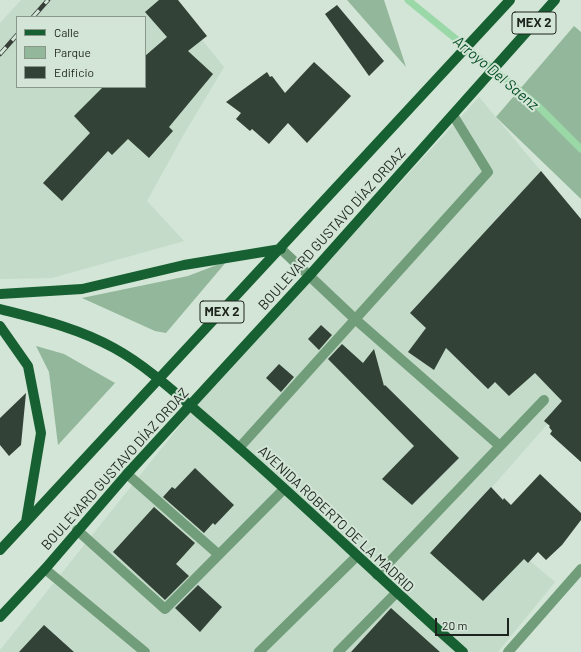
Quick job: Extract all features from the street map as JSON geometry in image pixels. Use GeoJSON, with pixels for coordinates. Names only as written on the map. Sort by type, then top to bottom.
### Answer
{"type":"FeatureCollection","features":[{"type":"Feature","properties":{"kind":"main road","name":"BOULEVARD GUSTAVO DÍAZ ORDAZ"},"geometry":{"type":"LineString","coordinates":[[0,618],[45,569],[77,530],[127,474],[309,276],[555,0]]}},
{"type":"Feature","properties":{"kind":"main road","name":"BOULEVARD GUSTAVO DÍAZ ORDAZ"},"geometry":{"type":"LineString","coordinates":[[0,550],[281,249],[441,72],[489,25],[506,1]]}},
{"type":"Feature","properties":{"kind":"main road"},"geometry":{"type":"LineString","coordinates":[[0,294],[82,289],[184,265],[281,249]]}},
{"type":"Feature","properties":{"kind":"main road","name":"AVENIDA ROBERTO DE LA MADRID"},"geometry":{"type":"LineString","coordinates":[[0,308],[63,325],[90,336],[124,353],[239,448],[356,557],[463,652]]}},
{"type":"Feature","properties":{"kind":"main road"},"geometry":{"type":"LineString","coordinates":[[0,326],[28,366],[41,433],[26,522]]}},
{"type":"Feature","properties":{"kind":"street"},"geometry":{"type":"LineString","coordinates":[[239,448],[488,172],[453,115]]}},
{"type":"Feature","properties":{"kind":"street"},"geometry":{"type":"LineString","coordinates":[[281,249],[355,319],[500,446]]}},
{"type":"Feature","properties":{"kind":"street"},"geometry":{"type":"LineString","coordinates":[[377,575],[544,400]]}},
{"type":"Feature","properties":{"kind":"street"},"geometry":{"type":"LineString","coordinates":[[127,474],[218,554]]}},
{"type":"Feature","properties":{"kind":"street"},"geometry":{"type":"LineString","coordinates":[[77,530],[165,609],[284,489]]}},
{"type":"Feature","properties":{"kind":"street"},"geometry":{"type":"LineString","coordinates":[[259,652],[356,557]]}},
{"type":"Feature","properties":{"kind":"street"},"geometry":{"type":"LineString","coordinates":[[508,652],[581,568]]}},
{"type":"Feature","properties":{"kind":"street"},"geometry":{"type":"LineString","coordinates":[[45,569],[145,652]]}},
{"type":"Feature","properties":{"kind":"street"},"geometry":{"type":"LineString","coordinates":[[338,652],[396,593]]}},
{"type":"Feature","properties":{"kind":"shaded area"},"geometry":{"type":"Polygon","coordinates":[[[21,0],[170,0],[224,67],[184,134],[147,201],[184,241],[52,278],[0,279],[0,23],[21,0]]]}},
{"type":"Feature","properties":{"kind":"shaded area"},"geometry":{"type":"Polygon","coordinates":[[[479,97],[581,219],[581,386],[471,511],[555,582],[498,652],[0,652],[0,650],[194,408],[479,97]]]}},
{"type":"Feature","properties":{"kind":"green space"},"geometry":{"type":"Polygon","coordinates":[[[347,0],[384,0],[406,67],[347,0]]]}},
{"type":"Feature","properties":{"kind":"green space"},"geometry":{"type":"Polygon","coordinates":[[[574,26],[581,32],[581,199],[496,117],[574,26]]]}},
{"type":"Feature","properties":{"kind":"green space"},"geometry":{"type":"Polygon","coordinates":[[[227,261],[166,333],[155,331],[82,298],[188,276],[227,261]]]}},
{"type":"Feature","properties":{"kind":"green space"},"geometry":{"type":"Polygon","coordinates":[[[36,346],[64,354],[115,383],[58,445],[49,372],[36,346]]]}},
{"type":"Feature","properties":{"kind":"building"},"geometry":{"type":"Polygon","coordinates":[[[159,0],[178,0],[207,36],[188,51],[213,74],[169,127],[173,131],[149,158],[128,139],[112,155],[108,151],[62,201],[43,183],[90,133],[74,116],[102,88],[146,88],[146,55],[167,37],[145,12],[159,0]]]}},
{"type":"Feature","properties":{"kind":"building"},"geometry":{"type":"Polygon","coordinates":[[[337,5],[384,61],[369,76],[325,14],[337,5]]]}},
{"type":"Feature","properties":{"kind":"building"},"geometry":{"type":"Polygon","coordinates":[[[314,62],[351,96],[307,143],[288,123],[269,144],[252,129],[250,131],[236,119],[241,113],[226,102],[267,72],[285,93],[314,62]]]}},
{"type":"Feature","properties":{"kind":"building"},"geometry":{"type":"Polygon","coordinates":[[[541,171],[581,219],[581,462],[550,434],[552,431],[549,427],[550,426],[544,421],[562,401],[535,373],[509,396],[495,382],[488,389],[446,348],[434,370],[408,352],[426,328],[410,313],[541,171]]]}},
{"type":"Feature","properties":{"kind":"building"},"geometry":{"type":"Polygon","coordinates":[[[321,325],[332,335],[319,350],[308,339],[321,325]]]}},
{"type":"Feature","properties":{"kind":"building"},"geometry":{"type":"Polygon","coordinates":[[[342,344],[363,363],[374,349],[384,386],[385,385],[459,458],[412,505],[382,479],[414,446],[328,359],[342,344]]]}},
{"type":"Feature","properties":{"kind":"building"},"geometry":{"type":"Polygon","coordinates":[[[279,364],[294,377],[281,392],[266,378],[279,364]]]}},
{"type":"Feature","properties":{"kind":"building"},"geometry":{"type":"Polygon","coordinates":[[[26,393],[21,445],[9,456],[0,445],[0,418],[26,393]]]}},
{"type":"Feature","properties":{"kind":"building"},"geometry":{"type":"Polygon","coordinates":[[[195,468],[234,505],[215,525],[213,523],[204,533],[163,497],[172,487],[175,489],[195,468]]]}},
{"type":"Feature","properties":{"kind":"building"},"geometry":{"type":"Polygon","coordinates":[[[540,474],[581,513],[581,520],[562,545],[546,560],[538,552],[528,563],[524,559],[483,601],[430,553],[491,487],[503,500],[504,498],[511,505],[540,474]]]}},
{"type":"Feature","properties":{"kind":"building"},"geometry":{"type":"Polygon","coordinates":[[[154,507],[195,543],[176,564],[189,576],[165,600],[113,552],[154,507]]]}},
{"type":"Feature","properties":{"kind":"building"},"geometry":{"type":"Polygon","coordinates":[[[198,585],[222,607],[200,632],[175,608],[198,585]]]}},
{"type":"Feature","properties":{"kind":"building"},"geometry":{"type":"Polygon","coordinates":[[[391,608],[440,652],[351,652],[391,608]]]}},
{"type":"Feature","properties":{"kind":"building"},"geometry":{"type":"Polygon","coordinates":[[[44,625],[74,652],[19,652],[44,625]]]}},
{"type":"Feature","properties":{"kind":"waterway","name":"Arroyo Del Saenz"},"geometry":{"type":"LineString","coordinates":[[408,0],[536,104],[581,149]]}},
{"type":"Feature","properties":{"kind":"railway"},"geometry":{"type":"LineString","coordinates":[[34,16],[48,0]]}},
{"type":"Feature","properties":{"kind":"railway"},"geometry":{"type":"LineString","coordinates":[[0,54],[16,36]]}}]}
